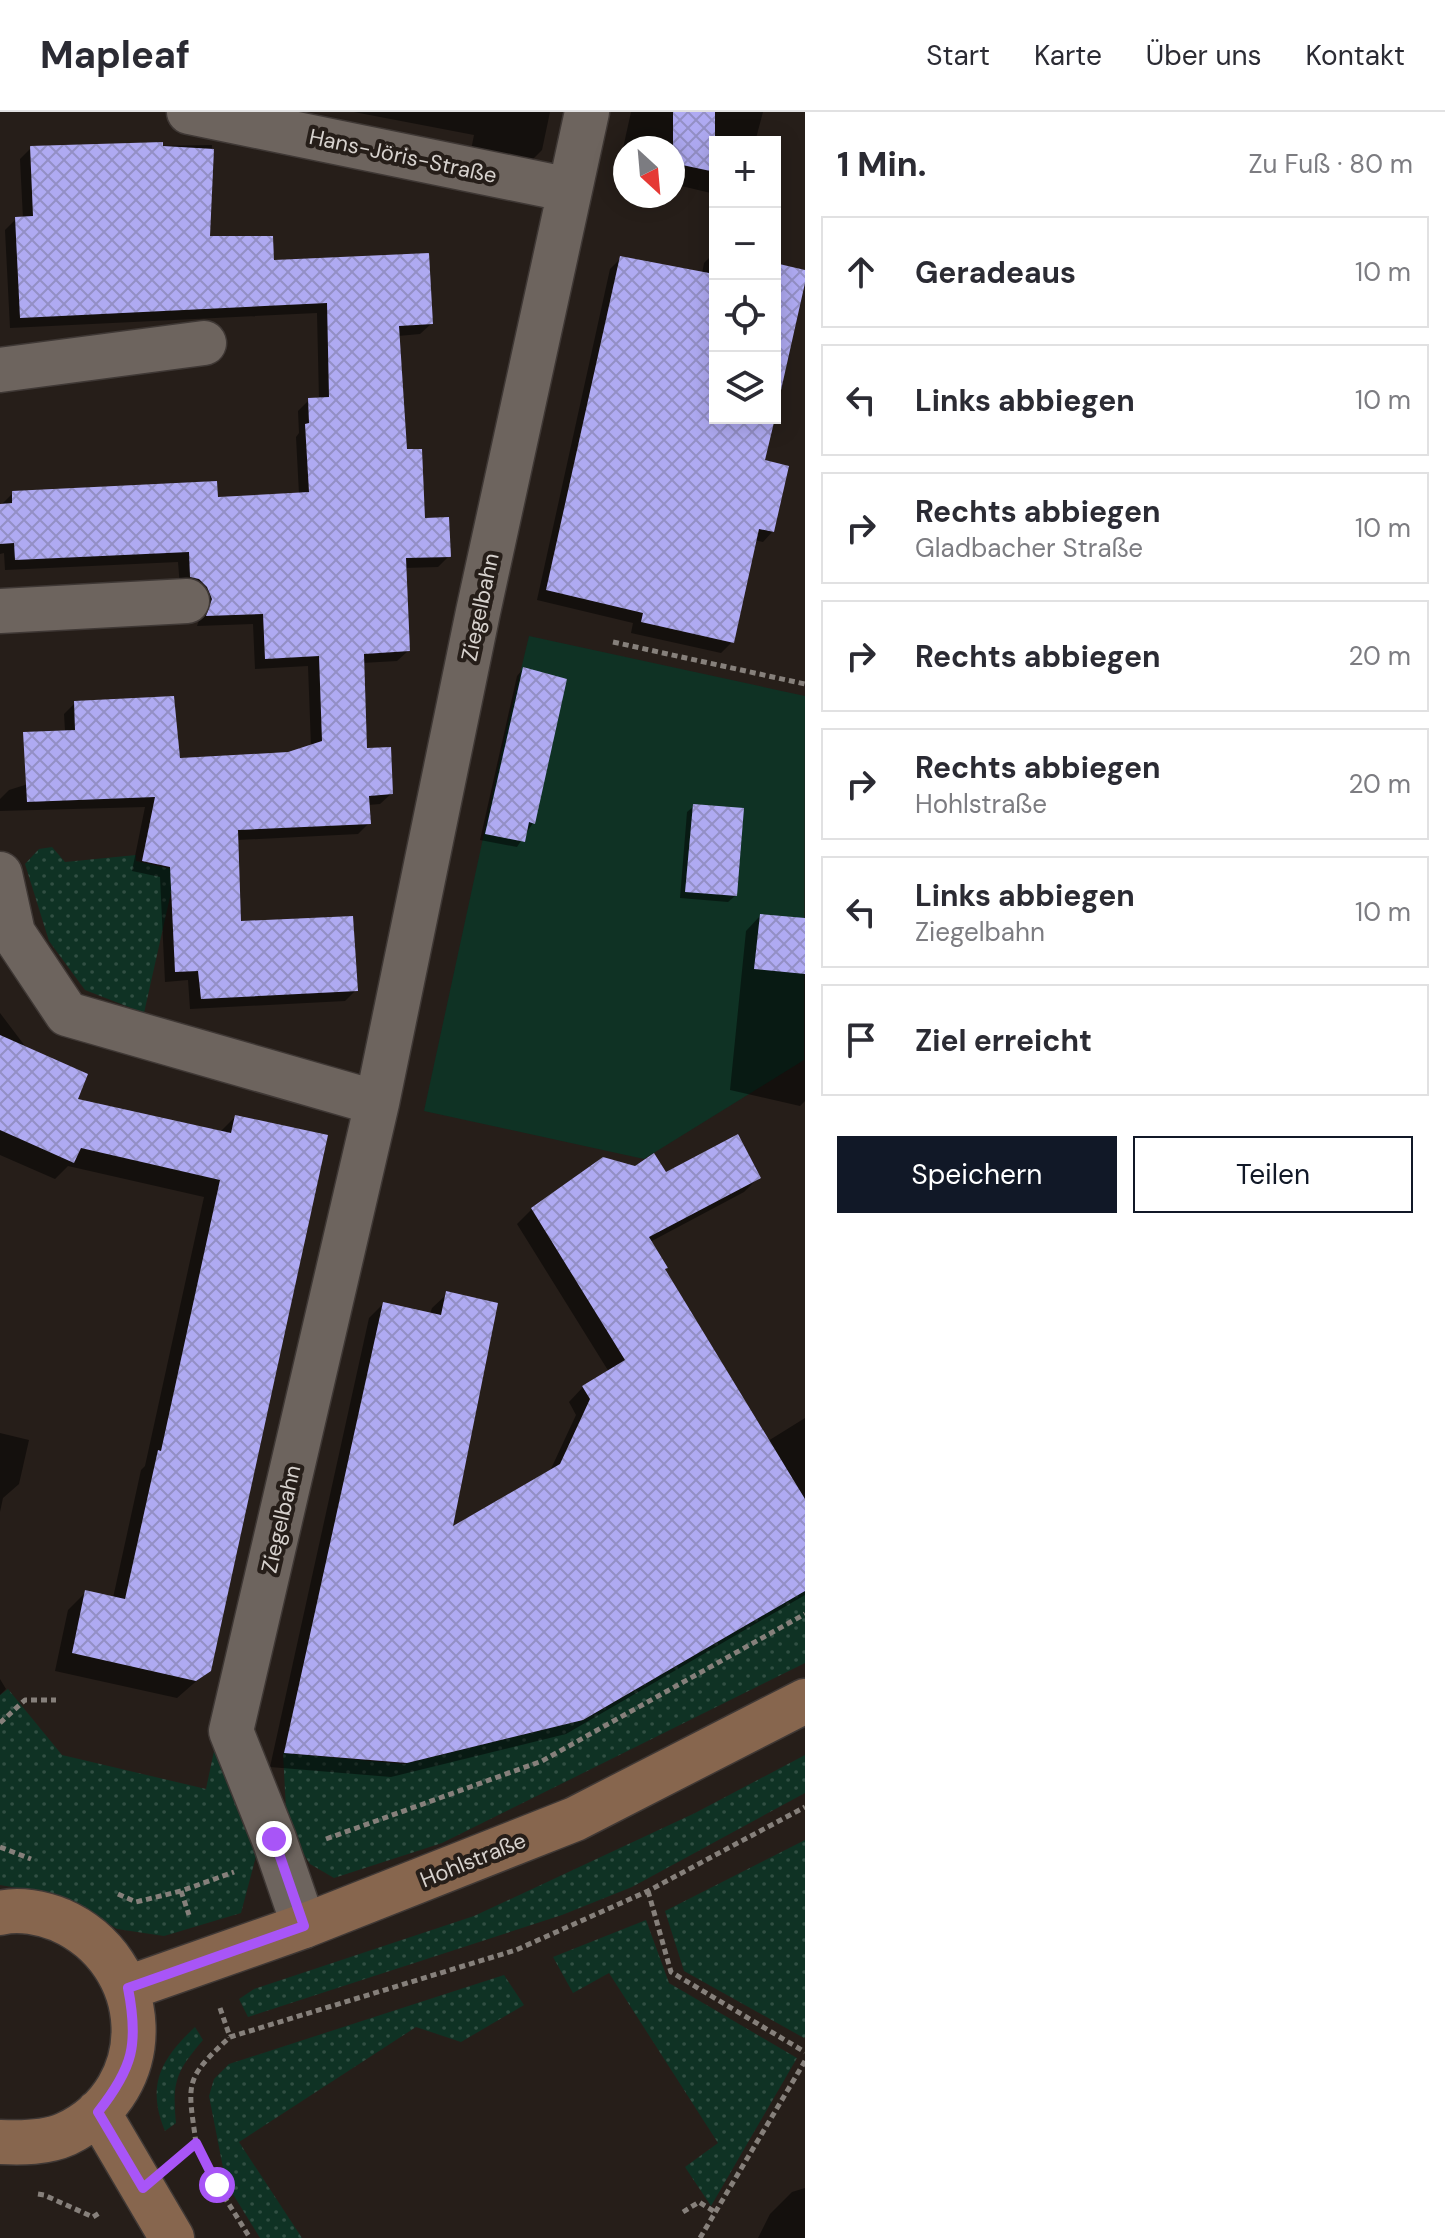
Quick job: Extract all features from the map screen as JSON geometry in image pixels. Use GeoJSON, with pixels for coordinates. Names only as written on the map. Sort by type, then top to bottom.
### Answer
{"type":"FeatureCollection","features":[{"type":"Feature","properties":{"kind":"main road","name":"Hohlstraße"},"geometry":{"type":"LineString","coordinates":[[128,1988],[304,1926],[575,1819],[805,1701]]}},
{"type":"Feature","properties":{"kind":"main road"},"geometry":{"type":"LineString","coordinates":[[0,1913],[46,1914],[81,1929],[109,1955],[128,1988],[134,2020],[131,2054],[119,2085],[98,2112],[66,2134],[28,2144],[0,2142]]}},
{"type":"Feature","properties":{"kind":"main road"},"geometry":{"type":"LineString","coordinates":[[98,2112],[172,2238]]}},
{"type":"Feature","properties":{"kind":"street","name":"Hans-Jöris-Straße"},"geometry":{"type":"LineString","coordinates":[[189,112],[570,190]]}},
{"type":"Feature","properties":{"kind":"street","name":"Ziegelbahn"},"geometry":{"type":"LineString","coordinates":[[304,1926],[274,1839],[231,1731],[377,1103],[478,612],[587,112]]}},
{"type":"Feature","properties":{"kind":"street"},"geometry":{"type":"LineString","coordinates":[[0,370],[204,343]]}},
{"type":"Feature","properties":{"kind":"street"},"geometry":{"type":"LineString","coordinates":[[0,611],[187,601]]}},
{"type":"Feature","properties":{"kind":"street"},"geometry":{"type":"LineString","coordinates":[[0,874],[13,933],[67,1014],[377,1103]]}},
{"type":"Feature","properties":{"kind":"path"},"geometry":{"type":"LineString","coordinates":[[613,642],[805,684]]}},
{"type":"Feature","properties":{"kind":"path"},"geometry":{"type":"LineString","coordinates":[[181,1891],[542,1761],[805,1614]]}},
{"type":"Feature","properties":{"kind":"path"},"geometry":{"type":"LineString","coordinates":[[0,1723],[25,1700],[56,1700]]}},
{"type":"Feature","properties":{"kind":"path"},"geometry":{"type":"LineString","coordinates":[[250,2238],[217,2185],[196,2143],[189,2089],[202,2063],[230,2037],[516,1950],[648,1891],[805,1807]]}},
{"type":"Feature","properties":{"kind":"path"},"geometry":{"type":"LineString","coordinates":[[648,1891],[671,1972],[805,2052]]}},
{"type":"Feature","properties":{"kind":"path"},"geometry":{"type":"LineString","coordinates":[[700,2238],[805,2061]]}},
{"type":"Feature","properties":{"kind":"path"},"geometry":{"type":"LineString","coordinates":[[29,2194],[44,2195],[93,2217],[143,2188],[196,2143]]}},
{"type":"Feature","properties":{"kind":"path"},"geometry":{"type":"LineString","coordinates":[[683,2212],[699,2202],[715,2212]]}},
{"type":"Feature","properties":{"kind":"green space"},"geometry":{"type":"Polygon","coordinates":[[[529,636],[805,696],[804,1060],[644,1159],[424,1111],[529,636]]]}},
{"type":"Feature","properties":{"kind":"green space"},"geometry":{"type":"Polygon","coordinates":[[[52,847],[65,862],[136,855],[136,861],[176,870],[144,1013],[85,990],[49,941],[25,864],[39,849],[52,847]]]}},
{"type":"Feature","properties":{"kind":"green space"},"geometry":{"type":"Polygon","coordinates":[[[805,1591],[805,1663],[442,1843],[334,1878],[310,1864],[287,1828],[283,1753],[404,1764],[584,1720],[805,1591]]]}},
{"type":"Feature","properties":{"kind":"green space"},"geometry":{"type":"Polygon","coordinates":[[[8,1689],[62,1755],[206,1789],[214,1751],[230,1755],[260,1841],[241,1913],[164,1936],[117,1929],[78,1905],[0,1885],[0,1695],[8,1689]]]}},
{"type":"Feature","properties":{"kind":"green space"},"geometry":{"type":"Polygon","coordinates":[[[805,1755],[805,1793],[632,1887],[562,1915],[248,2017],[239,1999],[254,1989],[474,1916],[695,1813],[805,1755]]]}},
{"type":"Feature","properties":{"kind":"green space"},"geometry":{"type":"Polygon","coordinates":[[[805,1840],[804,2038],[684,1971],[665,1911],[805,1840]]]}},
{"type":"Feature","properties":{"kind":"green space"},"geometry":{"type":"Polygon","coordinates":[[[646,1920],[669,1983],[797,2058],[711,2206],[685,2167],[718,2143],[609,1973],[573,1993],[553,1957],[646,1920]]]}},
{"type":"Feature","properties":{"kind":"green space"},"geometry":{"type":"Polygon","coordinates":[[[504,1975],[524,2005],[461,2042],[416,2027],[239,2142],[302,2238],[260,2238],[226,2183],[209,2096],[214,2079],[229,2064],[504,1975]]]}},
{"type":"Feature","properties":{"kind":"green space"},"geometry":{"type":"Polygon","coordinates":[[[195,2027],[203,2040],[178,2078],[176,2123],[165,2131],[157,2100],[160,2074],[173,2050],[195,2027]]]}},
{"type":"Feature","properties":{"kind":"building"},"geometry":{"type":"Polygon","coordinates":[[[673,112],[715,112],[715,136],[709,136],[709,171],[685,166],[685,136],[673,136],[673,112]]]}},
{"type":"Feature","properties":{"kind":"building"},"geometry":{"type":"Polygon","coordinates":[[[163,142],[163,146],[214,149],[210,236],[273,236],[274,260],[429,253],[433,324],[399,326],[407,449],[422,449],[425,518],[449,517],[451,557],[406,558],[410,651],[364,654],[367,748],[391,747],[393,794],[369,796],[371,824],[238,830],[241,921],[353,916],[358,991],[201,999],[198,971],[175,972],[170,867],[142,861],[155,797],[27,802],[23,732],[75,730],[74,701],[174,696],[180,758],[288,752],[322,741],[319,656],[265,659],[263,614],[206,616],[212,599],[199,579],[190,577],[189,552],[15,560],[14,543],[0,544],[0,504],[12,503],[12,491],[217,481],[218,497],[309,492],[305,424],[309,423],[308,398],[329,397],[327,303],[20,318],[15,217],[33,216],[30,146],[163,142]]]}},
{"type":"Feature","properties":{"kind":"building"},"geometry":{"type":"Polygon","coordinates":[[[620,256],[709,273],[709,424],[774,424],[765,460],[789,466],[774,532],[759,529],[734,643],[641,622],[643,613],[546,590],[620,256]]]}},
{"type":"Feature","properties":{"kind":"building"},"geometry":{"type":"Polygon","coordinates":[[[781,264],[805,270],[805,283],[781,390],[781,264]]]}},
{"type":"Feature","properties":{"kind":"building"},"geometry":{"type":"Polygon","coordinates":[[[523,667],[567,679],[535,824],[529,822],[525,842],[485,834],[523,667]]]}},
{"type":"Feature","properties":{"kind":"building"},"geometry":{"type":"Polygon","coordinates":[[[693,804],[744,808],[737,896],[685,892],[693,804]]]}},
{"type":"Feature","properties":{"kind":"building"},"geometry":{"type":"Polygon","coordinates":[[[760,914],[805,918],[805,974],[754,969],[760,914]]]}},
{"type":"Feature","properties":{"kind":"building"},"geometry":{"type":"Polygon","coordinates":[[[0,1035],[88,1074],[78,1099],[231,1133],[235,1115],[328,1135],[211,1671],[196,1681],[72,1653],[85,1590],[125,1599],[220,1180],[81,1148],[74,1163],[0,1130],[0,1035]]]}},
{"type":"Feature","properties":{"kind":"building"},"geometry":{"type":"Polygon","coordinates":[[[738,1134],[761,1178],[649,1237],[668,1268],[665,1269],[805,1499],[805,1591],[583,1720],[407,1763],[284,1753],[383,1302],[441,1315],[446,1291],[498,1303],[453,1526],[560,1464],[590,1399],[582,1386],[625,1360],[531,1208],[603,1157],[635,1166],[654,1153],[666,1172],[738,1134]]]}},
{"type":"Feature","properties":{"kind":"route"},"geometry":{"type":"LineString","coordinates":[[217,2185],[196,2143],[143,2188],[98,2112],[119,2085],[131,2054],[134,2020],[128,1988],[304,1926],[274,1839]]}}]}
